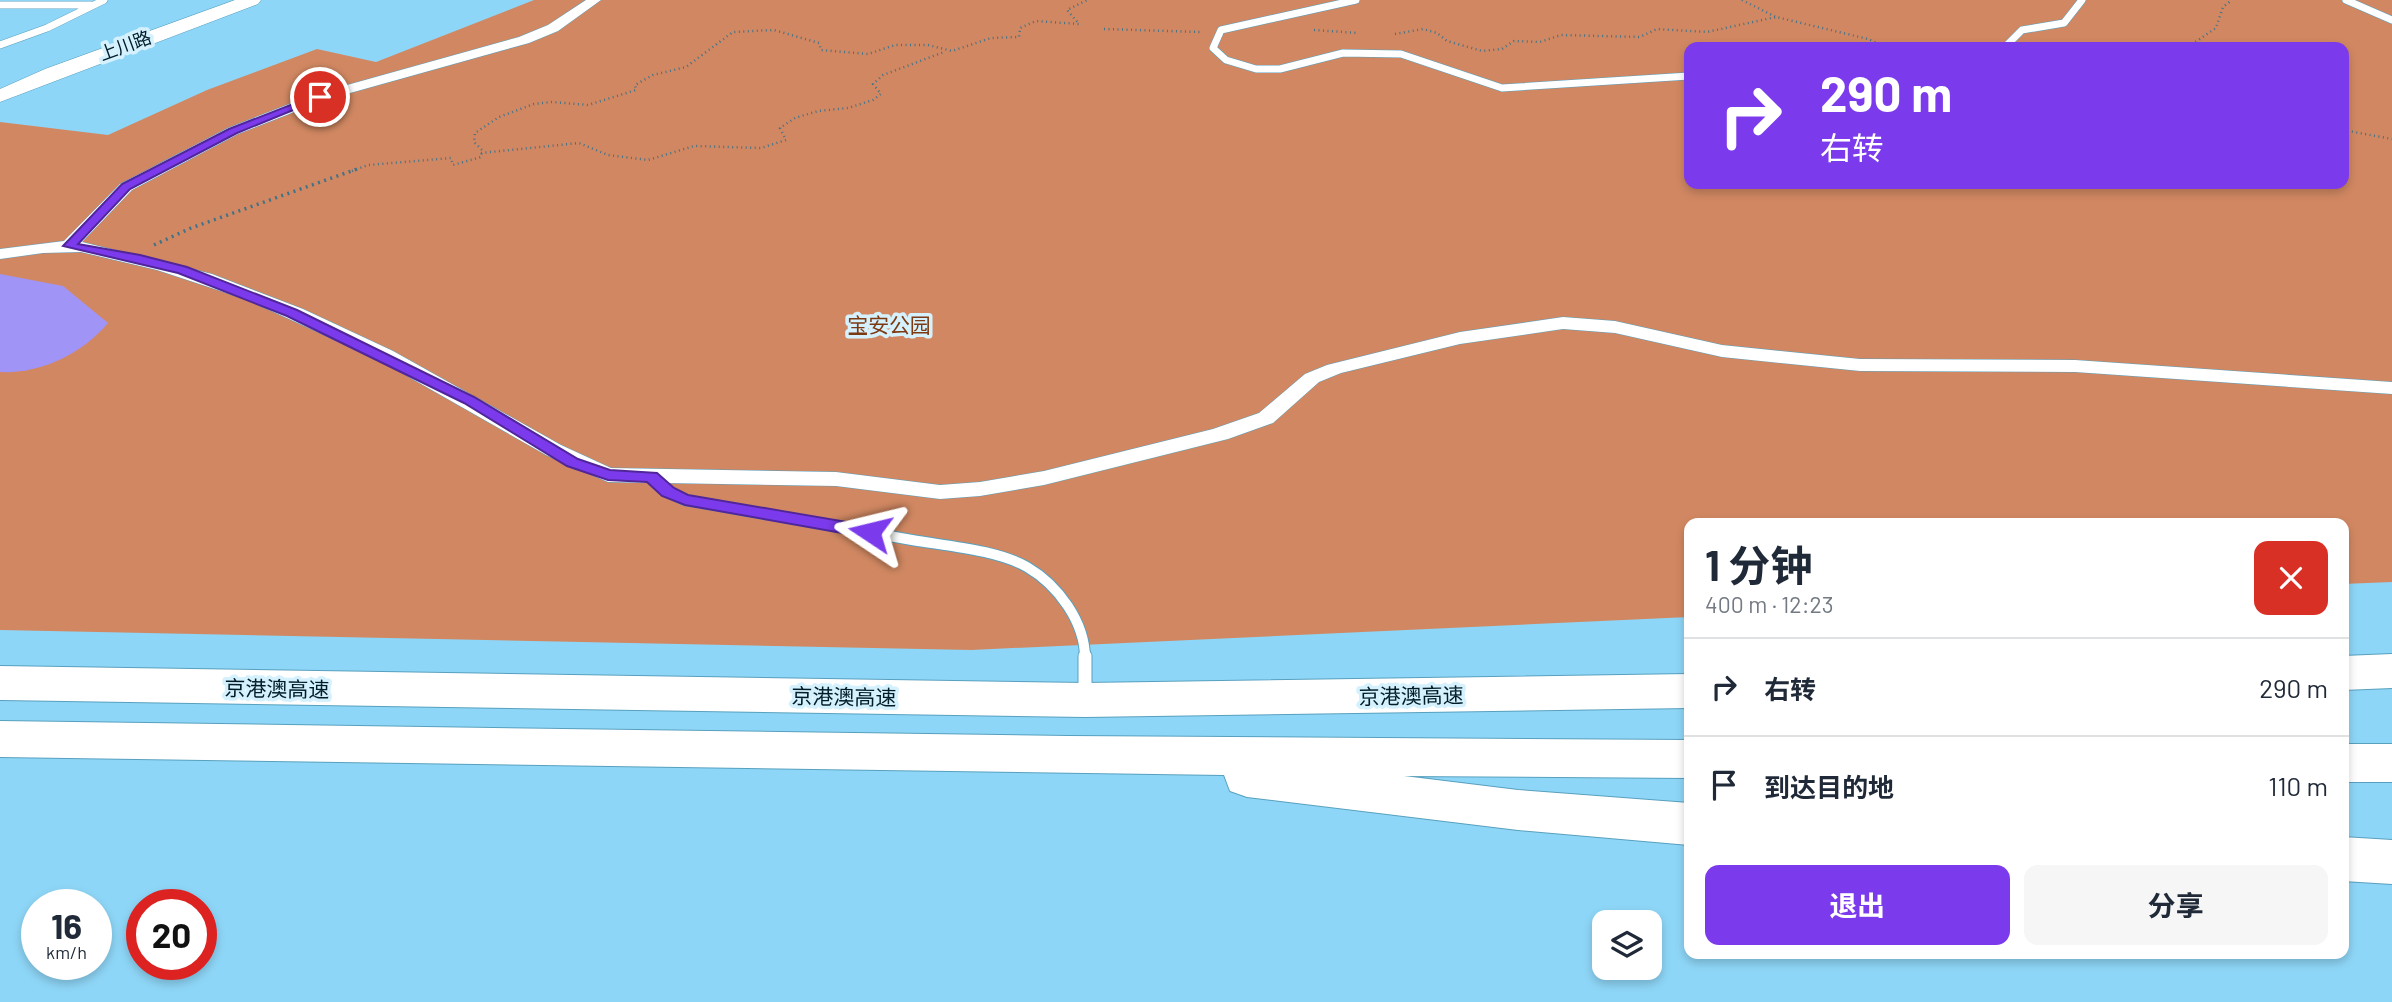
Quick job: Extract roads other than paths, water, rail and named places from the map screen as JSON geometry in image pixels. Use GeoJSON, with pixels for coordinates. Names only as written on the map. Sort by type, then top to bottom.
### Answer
{"type":"FeatureCollection","features":[{"type":"Feature","properties":{"kind":"highway"},"geometry":{"type":"LineString","coordinates":[[2349,673],[2392,671]]}},
{"type":"Feature","properties":{"kind":"highway","name":"京港澳高速"},"geometry":{"type":"LineString","coordinates":[[0,683],[1085,700],[1684,691]]}},
{"type":"Feature","properties":{"kind":"highway"},"geometry":{"type":"LineString","coordinates":[[2349,695],[2392,697]]}},
{"type":"Feature","properties":{"kind":"highway"},"geometry":{"type":"LineString","coordinates":[[0,739],[1068,755],[1684,759]]}},
{"type":"Feature","properties":{"kind":"highway"},"geometry":{"type":"LineString","coordinates":[[1068,755],[1518,810],[1684,824]]}},
{"type":"Feature","properties":{"kind":"highway"},"geometry":{"type":"LineString","coordinates":[[2349,763],[2392,764]]}},
{"type":"Feature","properties":{"kind":"highway"},"geometry":{"type":"LineString","coordinates":[[2349,859],[2392,862]]}},
{"type":"Feature","properties":{"kind":"main road","name":"上川路"},"geometry":{"type":"LineString","coordinates":[[0,87],[105,45],[232,0]]}},
{"type":"Feature","properties":{"kind":"main road","name":"上川路"},"geometry":{"type":"LineString","coordinates":[[0,96],[64,68],[253,0]]}},
{"type":"Feature","properties":{"kind":"street"},"geometry":{"type":"LineString","coordinates":[[69,246],[126,187],[233,131],[320,97],[524,40],[553,28],[595,0]]}},
{"type":"Feature","properties":{"kind":"street"},"geometry":{"type":"LineString","coordinates":[[0,254],[69,246],[182,270],[292,313],[469,400],[573,463],[608,475],[836,479],[940,492],[980,489],[1044,478],[1231,430],[1266,418],[1312,378],[1334,369],[1460,338],[1563,323],[1615,327],[1722,351],[1778,354],[1860,366],[2075,366],[2392,388]]}},
{"type":"Feature","properties":{"kind":"lane"},"geometry":{"type":"LineString","coordinates":[[0,45],[104,0]]}},
{"type":"Feature","properties":{"kind":"lane"},"geometry":{"type":"LineString","coordinates":[[1356,0],[1222,30],[1213,48],[1226,60],[1256,69],[1280,69],[1343,53],[1401,54],[1502,88],[1684,76]]}},
{"type":"Feature","properties":{"kind":"lane"},"geometry":{"type":"LineString","coordinates":[[2010,42],[2022,30],[2064,23],[2082,0]]}},
{"type":"Feature","properties":{"kind":"lane"},"geometry":{"type":"LineString","coordinates":[[2346,0],[2392,20]]}},
{"type":"Feature","properties":{"kind":"lane"},"geometry":{"type":"LineString","coordinates":[[0,5],[97,5]]}},
{"type":"Feature","properties":{"kind":"lane"},"geometry":{"type":"LineString","coordinates":[[651,477],[668,492],[685,500],[975,551],[1025,566],[1045,580],[1077,618],[1085,639],[1085,700]]}},
{"type":"Feature","properties":{"kind":"park label","name":"宝安公园"},"geometry":{"type":"Point","coordinates":[889,324]}}]}
